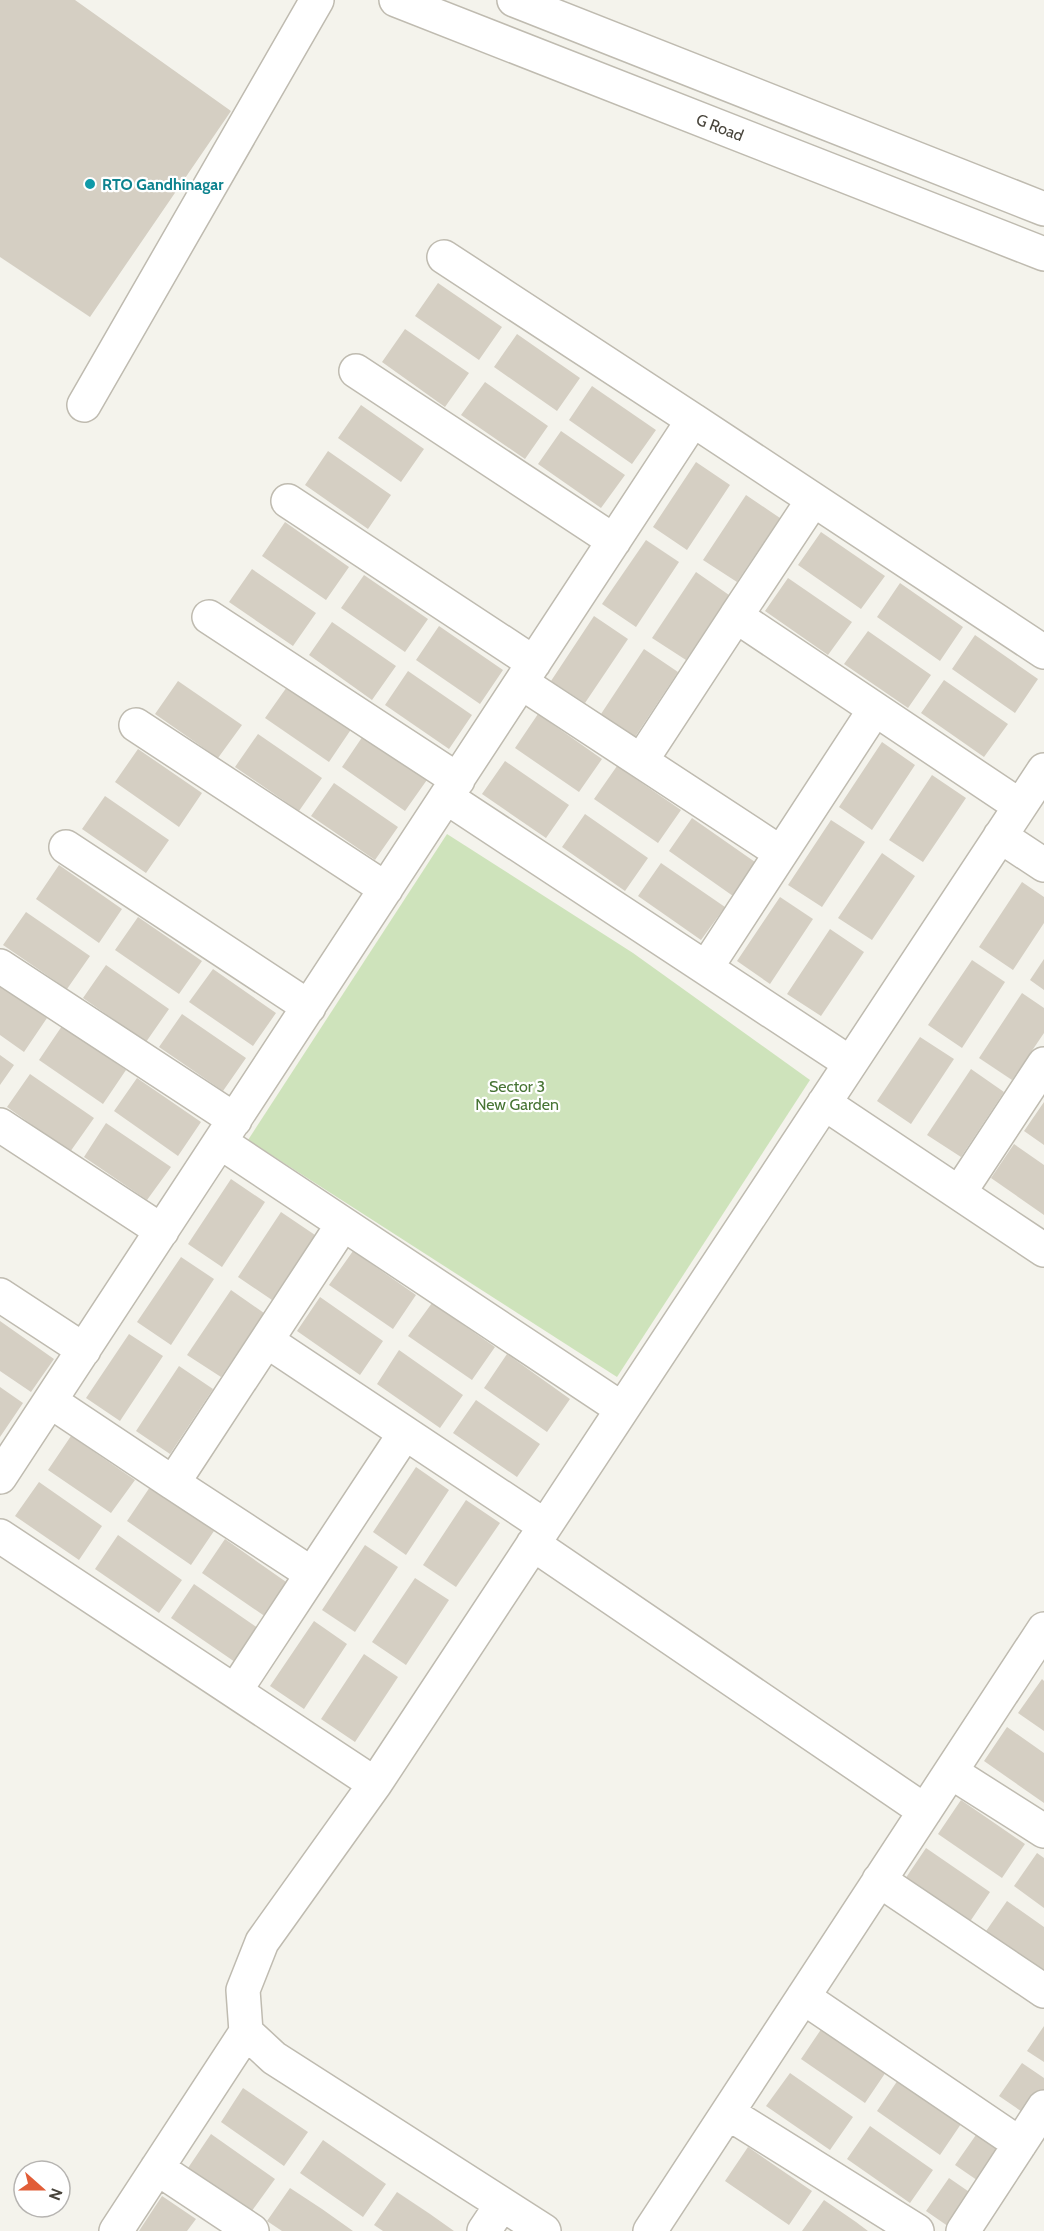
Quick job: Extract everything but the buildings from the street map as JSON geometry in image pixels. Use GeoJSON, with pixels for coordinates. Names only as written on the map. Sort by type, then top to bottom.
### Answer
{"type":"FeatureCollection","features":[{"type":"Feature","properties":{"kind":"street"},"geometry":{"type":"LineString","coordinates":[[84,405],[317,0]]}},
{"type":"Feature","properties":{"kind":"street","name":"G Road"},"geometry":{"type":"LineString","coordinates":[[396,0],[1044,254]]}},
{"type":"Feature","properties":{"kind":"street"},"geometry":{"type":"LineString","coordinates":[[514,0],[1044,209]]}},
{"type":"Feature","properties":{"kind":"street"},"geometry":{"type":"LineString","coordinates":[[444,257],[1044,652]]}},
{"type":"Feature","properties":{"kind":"street"},"geometry":{"type":"LineString","coordinates":[[356,371],[614,541]]}},
{"type":"Feature","properties":{"kind":"street"},"geometry":{"type":"LineString","coordinates":[[3,1465],[84,1350],[693,420]]}},
{"type":"Feature","properties":{"kind":"street"},"geometry":{"type":"LineString","coordinates":[[641,761],[813,500]]}},
{"type":"Feature","properties":{"kind":"street"},"geometry":{"type":"LineString","coordinates":[[288,501],[528,673],[641,761],[781,853]]}},
{"type":"Feature","properties":{"kind":"street"},"geometry":{"type":"LineString","coordinates":[[736,616],[1020,806]]}},
{"type":"Feature","properties":{"kind":"street"},"geometry":{"type":"LineString","coordinates":[[209,617],[706,968],[850,1063]]}},
{"type":"Feature","properties":{"kind":"street"},"geometry":{"type":"LineString","coordinates":[[706,968],[874,709]]}},
{"type":"Feature","properties":{"kind":"street"},"geometry":{"type":"LineString","coordinates":[[136,724],[386,889]]}},
{"type":"Feature","properties":{"kind":"street"},"geometry":{"type":"LineString","coordinates":[[116,2231],[246,2032],[243,1990],[262,1942],[375,1784],[1044,770]]}},
{"type":"Feature","properties":{"kind":"street"},"geometry":{"type":"LineString","coordinates":[[1000,836],[1044,865]]}},
{"type":"Feature","properties":{"kind":"street"},"geometry":{"type":"LineString","coordinates":[[66,847],[309,1007]]}},
{"type":"Feature","properties":{"kind":"street"},"geometry":{"type":"LineString","coordinates":[[0,966],[227,1131],[344,1224],[622,1409]]}},
{"type":"Feature","properties":{"kind":"street"},"geometry":{"type":"LineString","coordinates":[[959,1193],[1042,1071]]}},
{"type":"Feature","properties":{"kind":"street"},"geometry":{"type":"LineString","coordinates":[[824,1103],[1044,1250]]}},
{"type":"Feature","properties":{"kind":"street"},"geometry":{"type":"LineString","coordinates":[[0,1125],[162,1231]]}},
{"type":"Feature","properties":{"kind":"street"},"geometry":{"type":"LineString","coordinates":[[173,1483],[344,1224]]}},
{"type":"Feature","properties":{"kind":"street"},"geometry":{"type":"LineString","coordinates":[[0,1295],[84,1350]]}},
{"type":"Feature","properties":{"kind":"street"},"geometry":{"type":"LineString","coordinates":[[267,1341],[405,1433],[539,1535],[925,1811]]}},
{"type":"Feature","properties":{"kind":"street"},"geometry":{"type":"LineString","coordinates":[[50,1401],[312,1574]]}},
{"type":"Feature","properties":{"kind":"street"},"geometry":{"type":"LineString","coordinates":[[235,1691],[405,1433]]}},
{"type":"Feature","properties":{"kind":"street"},"geometry":{"type":"LineString","coordinates":[[0,1536],[375,1784]]}},
{"type":"Feature","properties":{"kind":"street"},"geometry":{"type":"LineString","coordinates":[[650,2231],[951,1772],[1039,1648]]}},
{"type":"Feature","properties":{"kind":"street"},"geometry":{"type":"LineString","coordinates":[[951,1772],[1044,1831]]}},
{"type":"Feature","properties":{"kind":"street"},"geometry":{"type":"LineString","coordinates":[[879,1880],[1044,1991]]}},
{"type":"Feature","properties":{"kind":"street"},"geometry":{"type":"LineString","coordinates":[[803,1997],[1020,2144]]}},
{"type":"Feature","properties":{"kind":"street"},"geometry":{"type":"LineString","coordinates":[[246,2032],[274,2058],[544,2231]]}},
{"type":"Feature","properties":{"kind":"street"},"geometry":{"type":"LineString","coordinates":[[963,2231],[1044,2107]]}},
{"type":"Feature","properties":{"kind":"street"},"geometry":{"type":"LineString","coordinates":[[728,2113],[917,2231]]}},
{"type":"Feature","properties":{"kind":"street"},"geometry":{"type":"LineString","coordinates":[[157,2168],[252,2231]]}},
{"type":"Feature","properties":{"kind":"street"},"geometry":{"type":"LineString","coordinates":[[484,2231],[502,2204]]}},
{"type":"Feature","properties":{"kind":"green space","name":"Sector 3 New Garden"},"geometry":{"type":"Polygon","coordinates":[[[447,834],[633,953],[810,1080],[617,1377],[248,1140],[447,834]]]}},
{"type":"Feature","properties":{"kind":"place","name":"RTO Gandhinagar"},"geometry":{"type":"Point","coordinates":[90,184]}}]}
